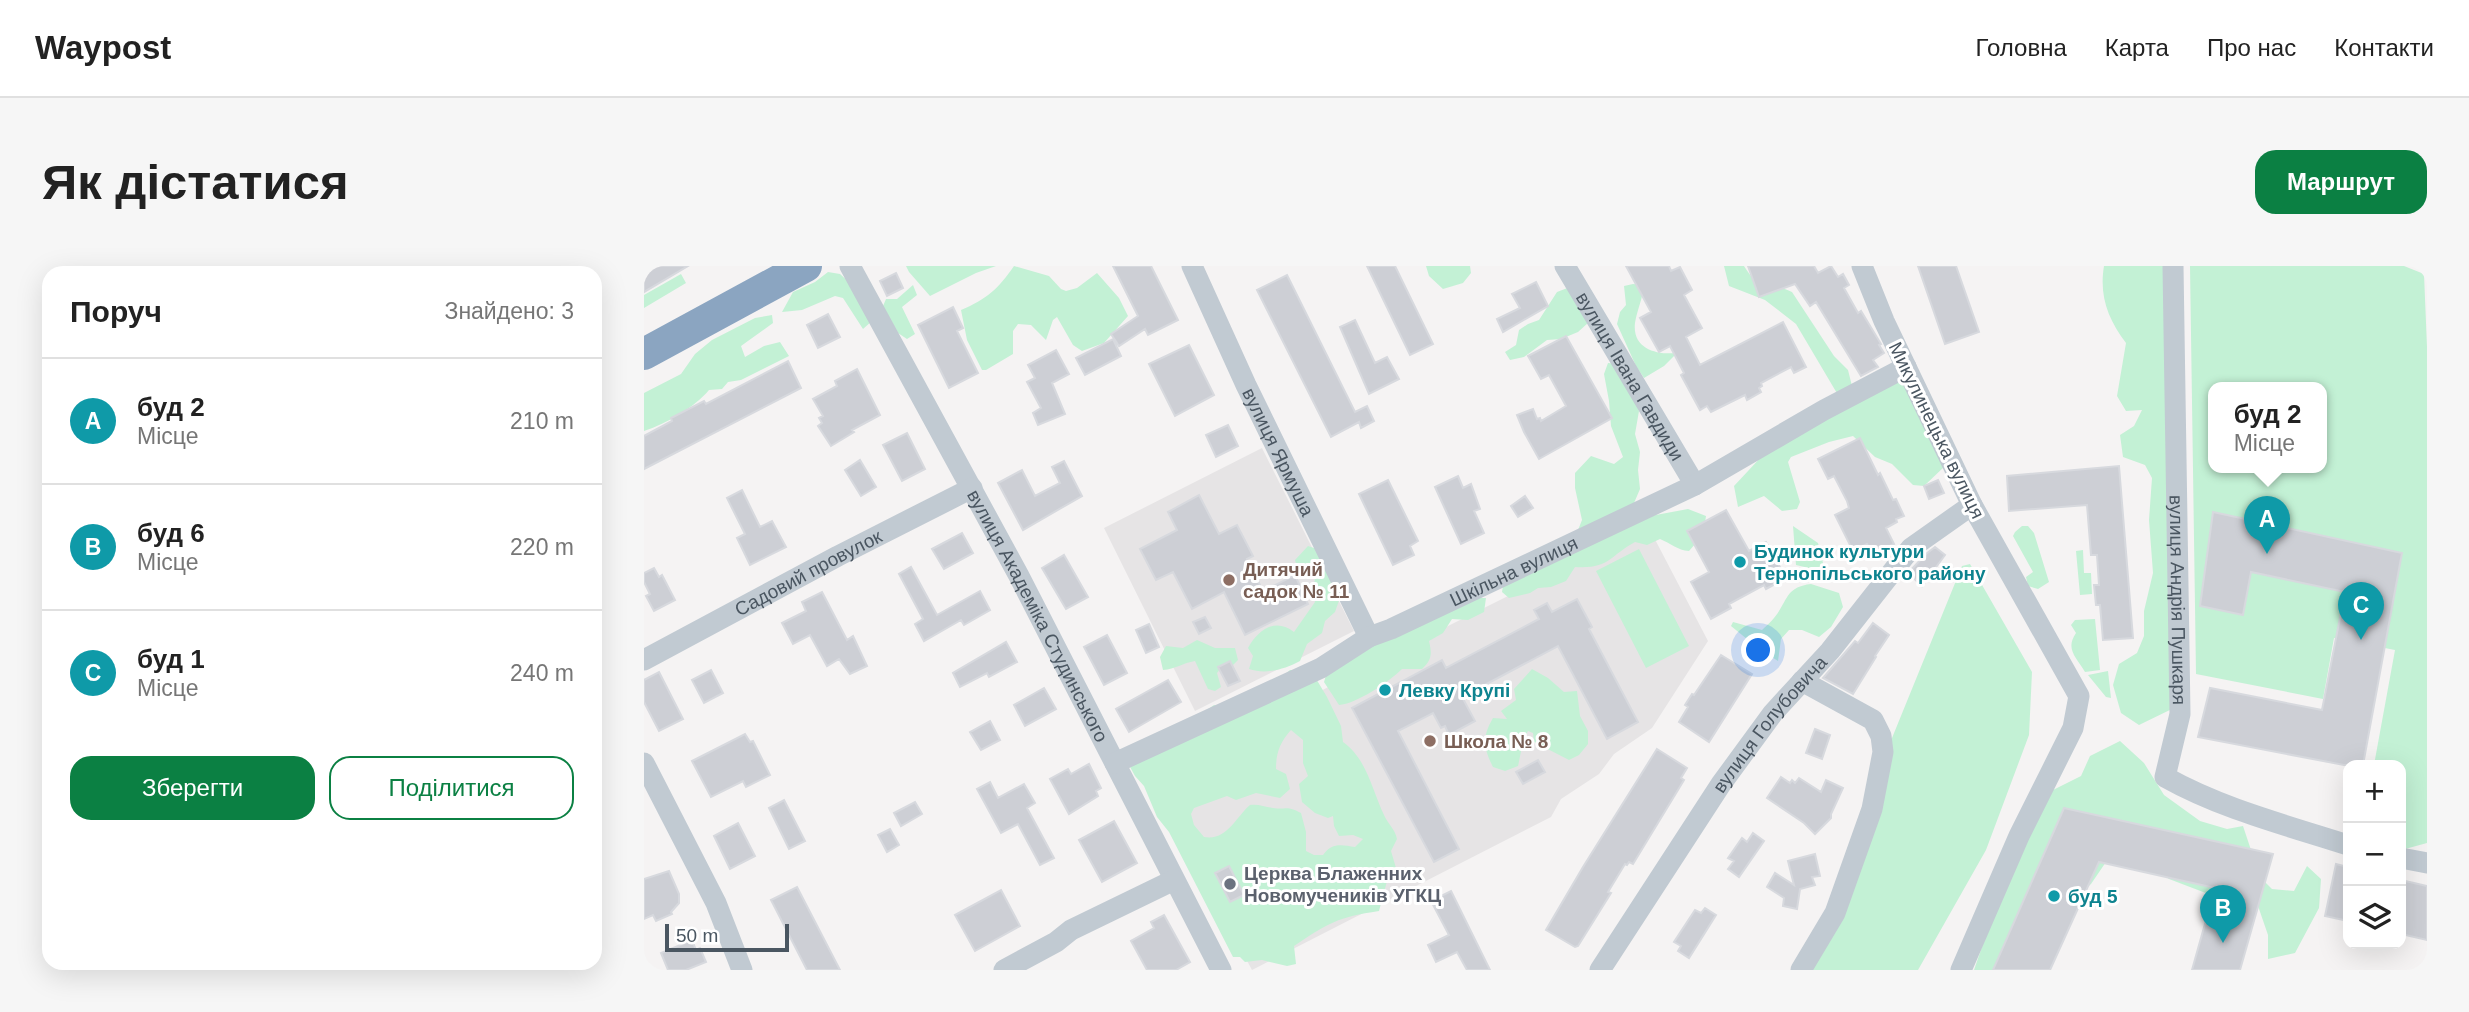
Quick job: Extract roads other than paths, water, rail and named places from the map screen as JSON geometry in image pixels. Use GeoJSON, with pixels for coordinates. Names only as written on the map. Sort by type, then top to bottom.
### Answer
{"type":"FeatureCollection","features":[{"type":"Feature","properties":{"kind":"highway"},"geometry":{"type":"LineString","coordinates":[[644,354],[806,266]]}},
{"type":"Feature","properties":{"kind":"street","name":"вулиця Академіка Студинського"},"geometry":{"type":"LineString","coordinates":[[850,266],[972,488],[1221,970]]}},
{"type":"Feature","properties":{"kind":"street","name":"вулиця Ярмуша"},"geometry":{"type":"LineString","coordinates":[[1192,266],[1246,385],[1369,637]]}},
{"type":"Feature","properties":{"kind":"street","name":"вулиця Івана Гавдиди"},"geometry":{"type":"LineString","coordinates":[[1565,266],[1695,485]]}},
{"type":"Feature","properties":{"kind":"street","name":"Микулинецька вулиця"},"geometry":{"type":"LineString","coordinates":[[1862,266],[1906,368],[1972,505],[2079,696],[2073,728],[2019,836],[1961,970]]}},
{"type":"Feature","properties":{"kind":"street","name":"вулиця Андрія Пушкаря"},"geometry":{"type":"LineString","coordinates":[[2173,266],[2180,714],[2165,777],[2194,793],[2246,813],[2343,843]]}},
{"type":"Feature","properties":{"kind":"street","name":"Шкільна вулиця"},"geometry":{"type":"LineString","coordinates":[[1115,763],[1321,668],[1369,637],[1695,485],[1824,410],[1906,368]]}},
{"type":"Feature","properties":{"kind":"street","name":"Садовий провулок"},"geometry":{"type":"LineString","coordinates":[[644,660],[972,488]]}},
{"type":"Feature","properties":{"kind":"street","name":"вулиця Голубовича"},"geometry":{"type":"LineString","coordinates":[[1600,970],[1721,784],[1773,713],[1830,651],[1911,548],[1972,505]]}},
{"type":"Feature","properties":{"kind":"street"},"geometry":{"type":"LineString","coordinates":[[1801,970],[1835,913],[1871,808],[1883,752],[1881,736],[1873,720],[1802,681]]}},
{"type":"Feature","properties":{"kind":"street"},"geometry":{"type":"LineString","coordinates":[[644,762],[716,903],[742,970]]}},
{"type":"Feature","properties":{"kind":"street"},"geometry":{"type":"LineString","coordinates":[[2406,859],[2427,863]]}},
{"type":"Feature","properties":{"kind":"street"},"geometry":{"type":"LineString","coordinates":[[1004,970],[1056,942],[1071,930],[1174,880]]}},
{"type":"Feature","properties":{"kind":"place","name":"буд 2"},"geometry":{"type":"Point","coordinates":[2267,554]}},
{"type":"Feature","properties":{"kind":"place","name":"Будинок культури Тернопільського району"},"geometry":{"type":"Point","coordinates":[1740,562]}},
{"type":"Feature","properties":{"kind":"place","name":"Дитячий садок № 11"},"geometry":{"type":"Point","coordinates":[1229,580]}},
{"type":"Feature","properties":{"kind":"place","name":"буд 1"},"geometry":{"type":"Point","coordinates":[2361,640]}},
{"type":"Feature","properties":{"kind":"place","name":"Левку Крупі"},"geometry":{"type":"Point","coordinates":[1385,690]}},
{"type":"Feature","properties":{"kind":"place","name":"Школа № 8"},"geometry":{"type":"Point","coordinates":[1430,741]}},
{"type":"Feature","properties":{"kind":"place","name":"Церква Блаженних Новомучеників УГКЦ"},"geometry":{"type":"Point","coordinates":[1230,884]}},
{"type":"Feature","properties":{"kind":"place","name":"буд 5"},"geometry":{"type":"Point","coordinates":[2054,896]}},
{"type":"Feature","properties":{"kind":"place","name":"буд 6"},"geometry":{"type":"Point","coordinates":[2223,943]}}]}
